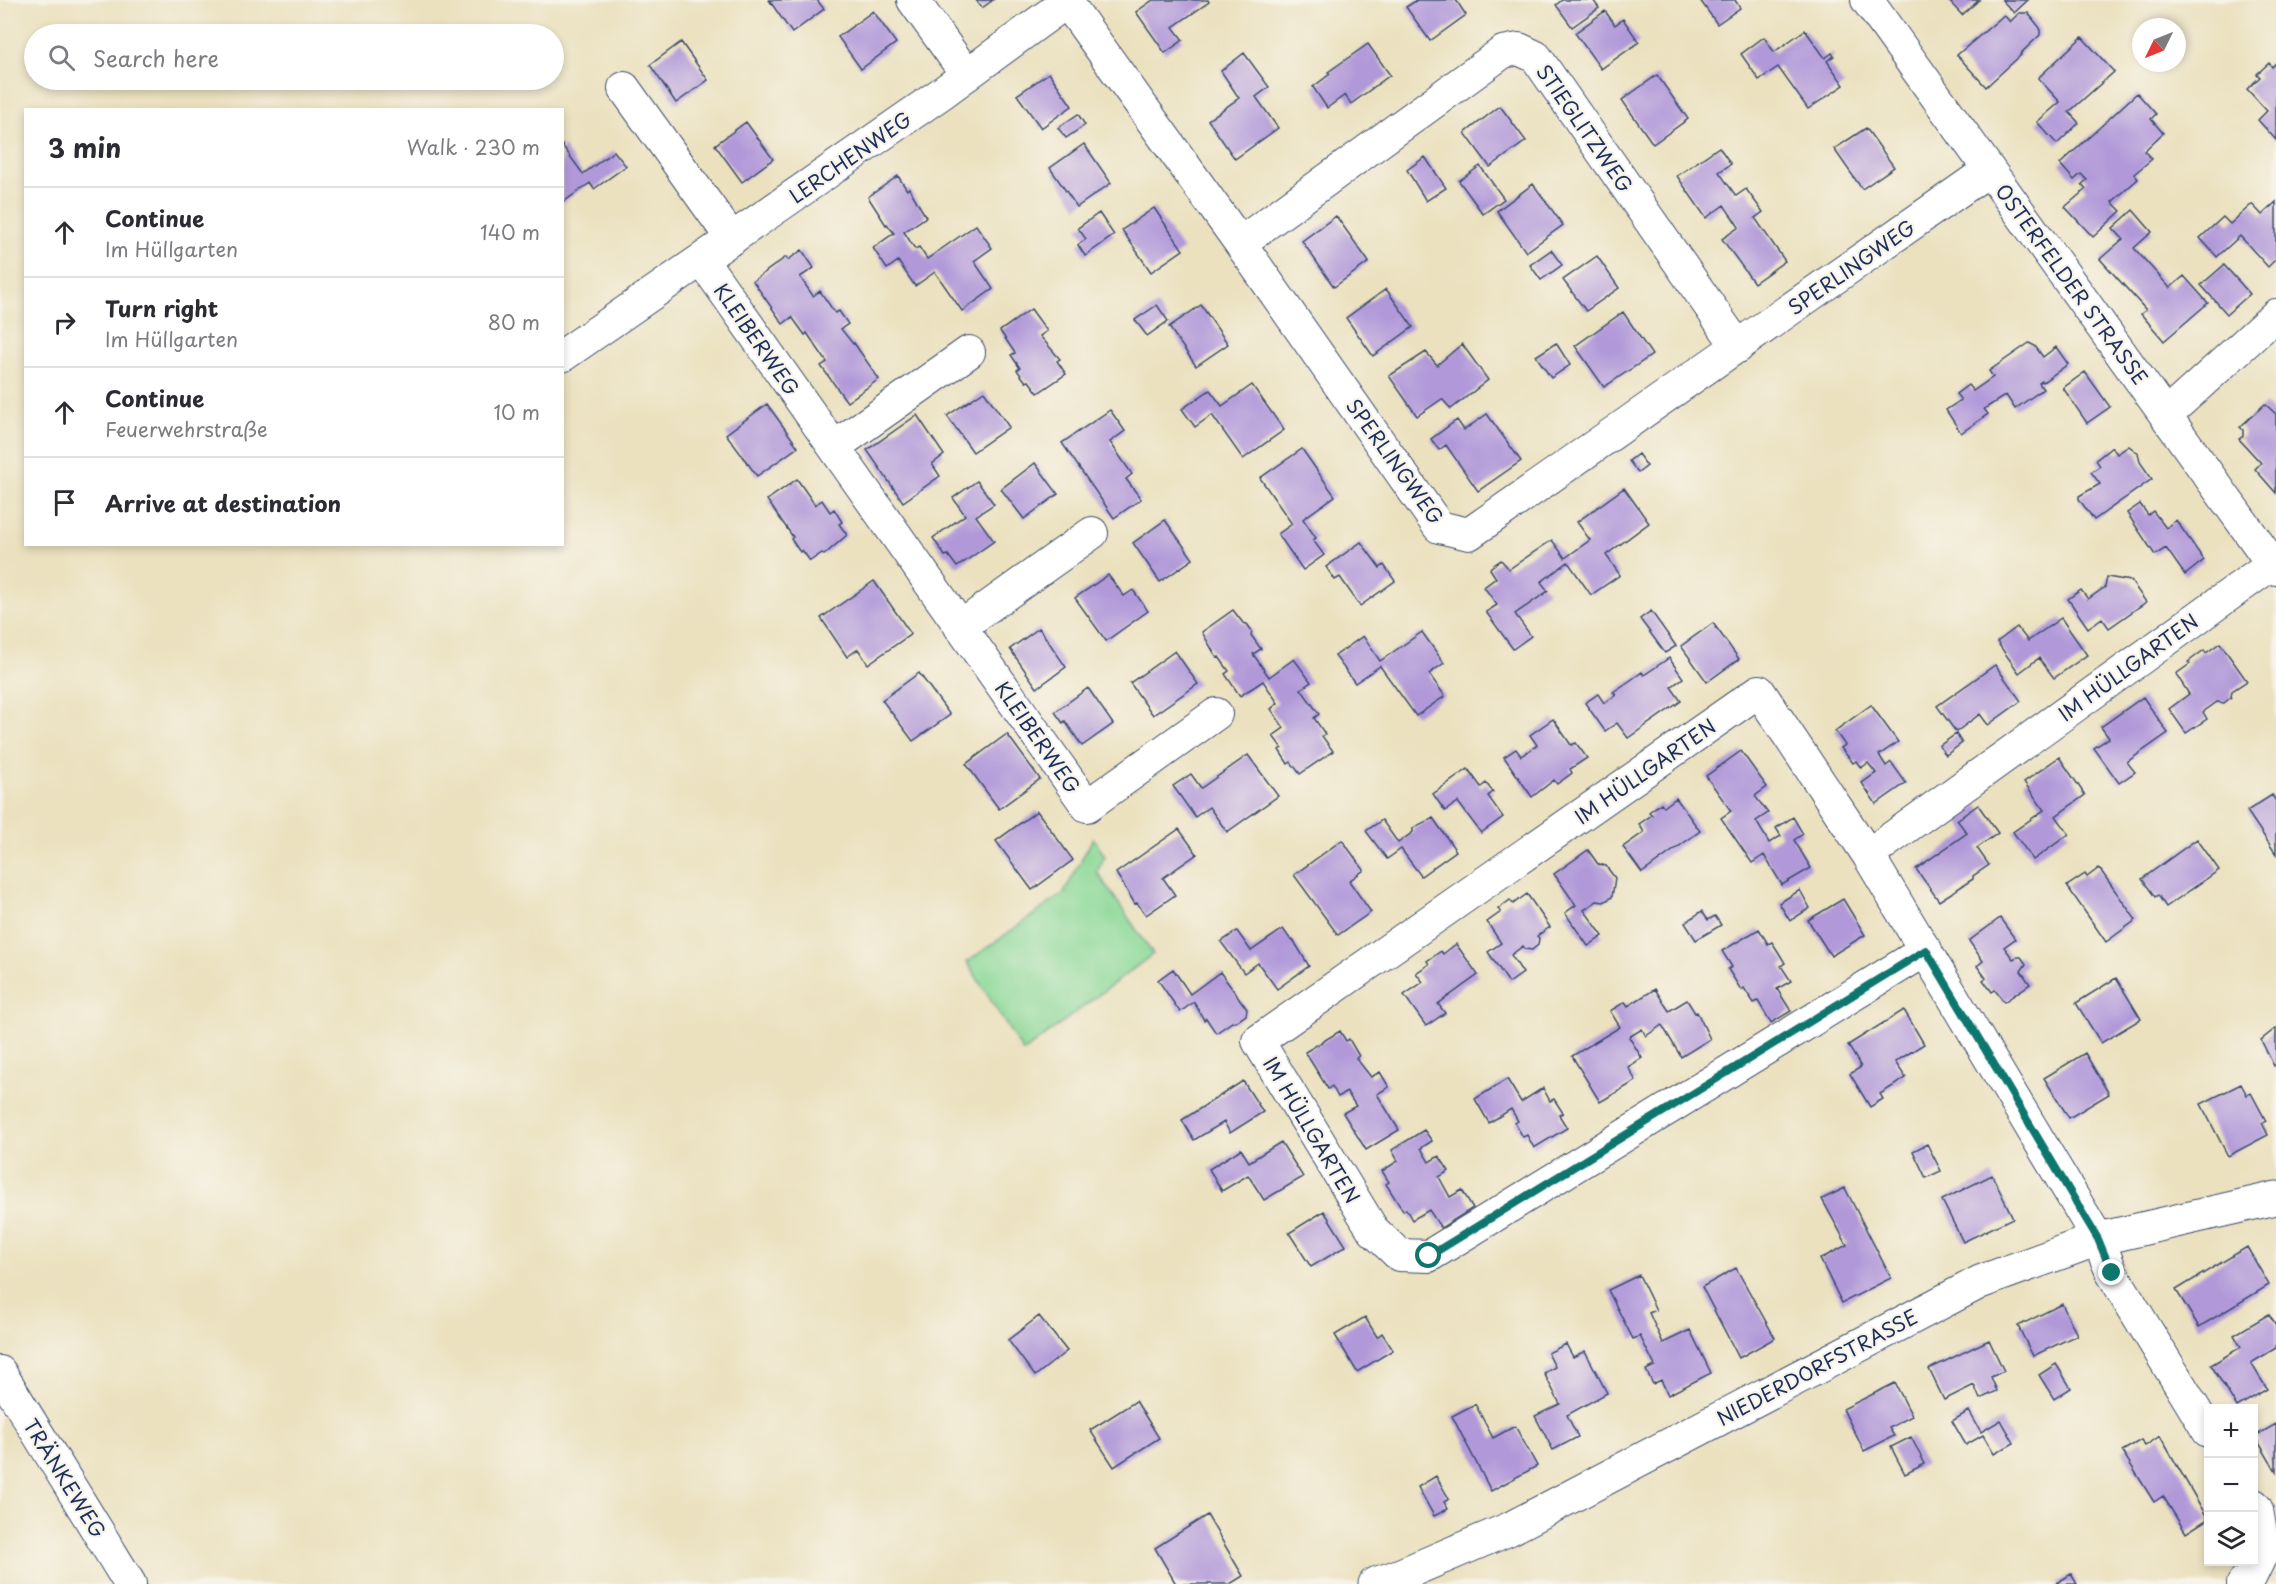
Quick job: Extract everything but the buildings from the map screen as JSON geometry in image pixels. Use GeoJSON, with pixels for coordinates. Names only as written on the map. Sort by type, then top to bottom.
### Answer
{"type":"FeatureCollection","features":[{"type":"Feature","properties":{"kind":"main road","name":"NIEDERDORFSTRASSE"},"geometry":{"type":"LineString","coordinates":[[1375,1584],[1509,1529],[1980,1282],[2098,1239],[2276,1198]]}},
{"type":"Feature","properties":{"kind":"street"},"geometry":{"type":"LineString","coordinates":[[913,0],[967,75]]}},
{"type":"Feature","properties":{"kind":"street","name":"OSTERFELDER STRASSE"},"geometry":{"type":"LineString","coordinates":[[1867,0],[2274,567]]}},
{"type":"Feature","properties":{"kind":"street","name":"LERCHENWEG"},"geometry":{"type":"LineString","coordinates":[[564,355],[967,75],[1068,1]]}},
{"type":"Feature","properties":{"kind":"street","name":"SPERLINGWEG"},"geometry":{"type":"LineString","coordinates":[[1068,1],[1439,527],[1469,534],[1989,170]]}},
{"type":"Feature","properties":{"kind":"street","name":"STIEGLITZWEG"},"geometry":{"type":"LineString","coordinates":[[1240,243],[1503,52],[1520,49],[1536,57],[1738,347]]}},
{"type":"Feature","properties":{"kind":"street"},"geometry":{"type":"LineString","coordinates":[[624,88],[732,238]]}},
{"type":"Feature","properties":{"kind":"street","name":"KLEIBERWEG"},"geometry":{"type":"LineString","coordinates":[[702,260],[1087,806],[1216,714]]}},
{"type":"Feature","properties":{"kind":"street"},"geometry":{"type":"LineString","coordinates":[[2166,414],[2276,315]]}},
{"type":"Feature","properties":{"kind":"street"},"geometry":{"type":"LineString","coordinates":[[834,447],[969,352]]}},
{"type":"Feature","properties":{"kind":"street"},"geometry":{"type":"LineString","coordinates":[[960,627],[1092,533]]}},
{"type":"Feature","properties":{"kind":"street","name":"IM HÜLLGARTEN"},"geometry":{"type":"LineString","coordinates":[[1868,855],[2274,567]]}},
{"type":"Feature","properties":{"kind":"street","name":"IM HÜLLGARTEN"},"geometry":{"type":"LineString","coordinates":[[1926,950],[1429,1256],[1399,1255],[1373,1230],[1258,1041],[1760,691],[1868,855],[1926,950],[2098,1239],[2112,1273],[2204,1424]]}},
{"type":"Feature","properties":{"kind":"street","name":"TRÄNKEWEG"},"geometry":{"type":"LineString","coordinates":[[0,1372],[130,1584]]}},
{"type":"Feature","properties":{"kind":"street"},"geometry":{"type":"LineString","coordinates":[[2243,1584],[2250,1578],[2264,1549],[2263,1518]]}},
{"type":"Feature","properties":{"kind":"green space"},"geometry":{"type":"Polygon","coordinates":[[[1093,838],[1105,856],[1097,872],[1153,954],[1023,1052],[967,962],[1064,893],[1093,838]]]}},
{"type":"Feature","properties":{"kind":"route"},"geometry":{"type":"LineString","coordinates":[[1429,1256],[1926,950],[2098,1239],[2112,1273]]}}]}
